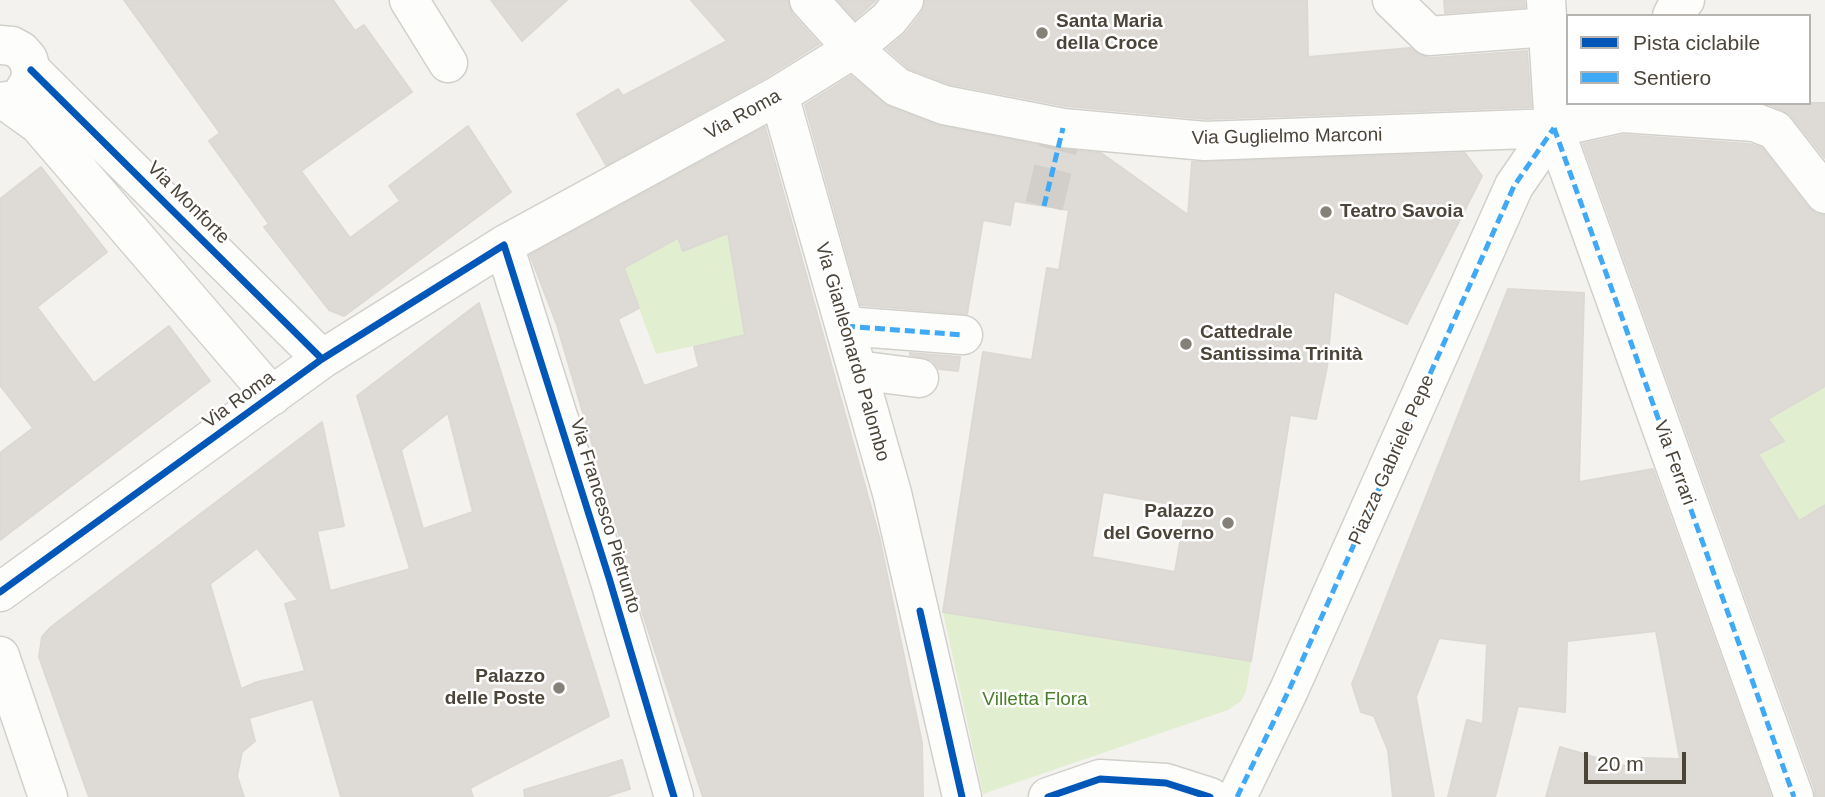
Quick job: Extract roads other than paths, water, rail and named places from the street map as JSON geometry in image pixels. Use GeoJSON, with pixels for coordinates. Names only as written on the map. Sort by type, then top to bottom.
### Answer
{"type":"FeatureCollection","features":[{"type":"Feature","properties":{"kind":"street"},"geometry":{"type":"LineString","coordinates":[[409,0],[449,63]]}},
{"type":"Feature","properties":{"kind":"street","name":"Via Guglielmo Marconi"},"geometry":{"type":"LineString","coordinates":[[809,0],[852,49],[897,87],[944,105],[1063,128],[1205,141],[1554,128],[1624,108],[1754,122],[1775,130],[1825,194]]}},
{"type":"Feature","properties":{"kind":"street","name":"Via Roma"},"geometry":{"type":"LineString","coordinates":[[0,592],[322,359],[504,245],[779,95],[852,49],[889,19],[904,0]]}},
{"type":"Feature","properties":{"kind":"street"},"geometry":{"type":"LineString","coordinates":[[1392,0],[1429,36],[1547,14]]}},
{"type":"Feature","properties":{"kind":"street"},"geometry":{"type":"LineString","coordinates":[[1673,14],[1685,0]]}},
{"type":"Feature","properties":{"kind":"street","name":"Via Ferrari"},"geometry":{"type":"LineString","coordinates":[[1547,14],[1554,128],[1794,797]]}},
{"type":"Feature","properties":{"kind":"street","name":"Via Monforte"},"geometry":{"type":"LineString","coordinates":[[0,45],[12,46],[21,51],[31,70],[322,359]]}},
{"type":"Feature","properties":{"kind":"street"},"geometry":{"type":"LineString","coordinates":[[3,100],[16,97],[25,91],[31,70]]}},
{"type":"Feature","properties":{"kind":"street","name":"Via Gianleonardo Palombo"},"geometry":{"type":"LineString","coordinates":[[779,95],[892,493],[962,797]]}},
{"type":"Feature","properties":{"kind":"street"},"geometry":{"type":"LineString","coordinates":[[3,100],[38,125],[272,396]]}},
{"type":"Feature","properties":{"kind":"street","name":"Piazza Gabriele Pepe"},"geometry":{"type":"LineString","coordinates":[[1237,797],[1289,690],[1514,186],[1554,128]]}},
{"type":"Feature","properties":{"kind":"street","name":"Via Francesco Pietrunto"},"geometry":{"type":"LineString","coordinates":[[504,245],[609,578],[674,797]]}},
{"type":"Feature","properties":{"kind":"street"},"geometry":{"type":"LineString","coordinates":[[845,326],[963,335]]}},
{"type":"Feature","properties":{"kind":"street"},"geometry":{"type":"LineString","coordinates":[[857,370],[919,378]]}},
{"type":"Feature","properties":{"kind":"street"},"geometry":{"type":"LineString","coordinates":[[0,656],[48,797]]}},
{"type":"Feature","properties":{"kind":"street"},"geometry":{"type":"LineString","coordinates":[[1048,797],[1100,779],[1166,783],[1210,797]]}},
{"type":"Feature","properties":{"kind":"tunnel"},"geometry":{"type":"LineString","coordinates":[[1044,206],[1063,128]]}},
{"type":"Feature","properties":{"kind":"place","name":"Santa Maria della Croce"},"geometry":{"type":"Point","coordinates":[1042,33]}},
{"type":"Feature","properties":{"kind":"place","name":"Teatro Savoia"},"geometry":{"type":"Point","coordinates":[1326,212]}},
{"type":"Feature","properties":{"kind":"place","name":"Cattedrale Santissima Trinità"},"geometry":{"type":"Point","coordinates":[1186,344]}},
{"type":"Feature","properties":{"kind":"place","name":"Palazzo del Governo"},"geometry":{"type":"Point","coordinates":[1228,523]}},
{"type":"Feature","properties":{"kind":"place","name":"Palazzo delle Poste"},"geometry":{"type":"Point","coordinates":[559,688]}},
{"type":"Feature","properties":{"kind":"park label","name":"Villetta Flora"},"geometry":{"type":"Point","coordinates":[1035,700]}}]}
